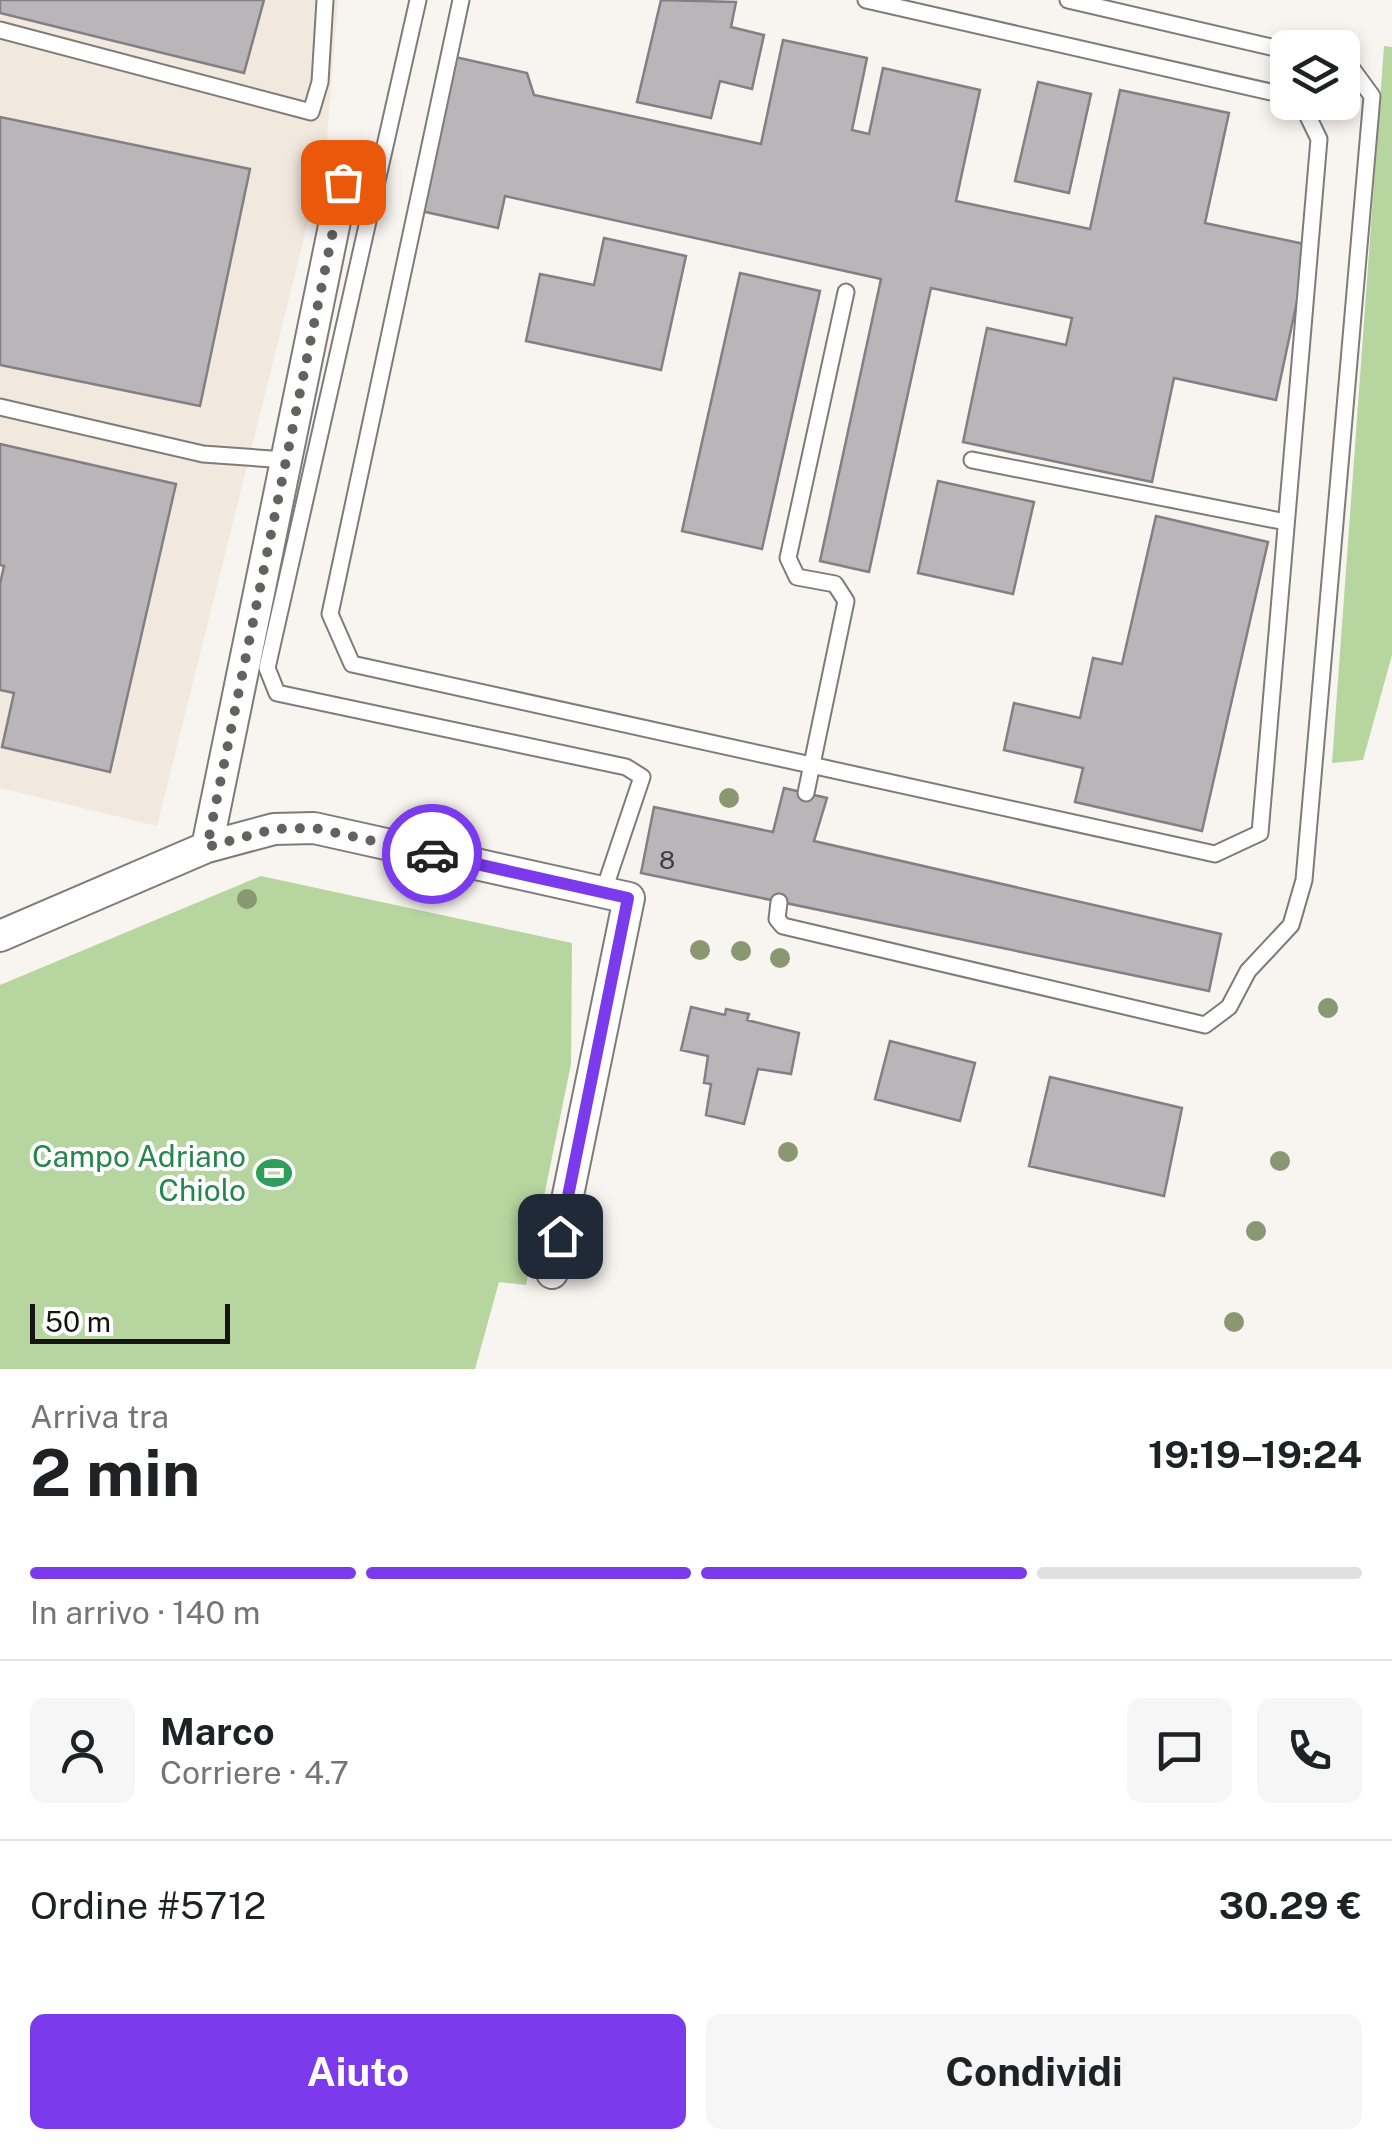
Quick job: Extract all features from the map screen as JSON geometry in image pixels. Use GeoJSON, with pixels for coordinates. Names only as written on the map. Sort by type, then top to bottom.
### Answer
{"type":"FeatureCollection","features":[{"type":"Feature","properties":{"kind":"street"},"geometry":{"type":"LineString","coordinates":[[207,847],[343,182]]}},
{"type":"Feature","properties":{"kind":"street"},"geometry":{"type":"LineString","coordinates":[[0,936],[207,847],[274,829],[314,828],[628,898],[552,1273]]}},
{"type":"Feature","properties":{"kind":"lane"},"geometry":{"type":"LineString","coordinates":[[0,30],[311,112],[320,82],[325,0]]}},
{"type":"Feature","properties":{"kind":"lane"},"geometry":{"type":"LineString","coordinates":[[418,0],[267,668],[277,692],[626,766],[642,777],[603,892]]}},
{"type":"Feature","properties":{"kind":"lane"},"geometry":{"type":"LineString","coordinates":[[461,0],[330,614],[352,664],[1215,854],[1260,833],[1318,139],[1309,120]]}},
{"type":"Feature","properties":{"kind":"lane"},"geometry":{"type":"LineString","coordinates":[[866,0],[1270,92]]}},
{"type":"Feature","properties":{"kind":"lane"},"geometry":{"type":"LineString","coordinates":[[1068,0],[1270,48]]}},
{"type":"Feature","properties":{"kind":"lane"},"geometry":{"type":"LineString","coordinates":[[779,902],[776,919],[783,926],[1205,1024],[1229,1008],[1248,971],[1290,925],[1304,880],[1372,96],[1360,80]]}},
{"type":"Feature","properties":{"kind":"lane"},"geometry":{"type":"LineString","coordinates":[[806,793],[846,601],[835,584],[797,577],[788,558],[846,292]]}},
{"type":"Feature","properties":{"kind":"lane"},"geometry":{"type":"LineString","coordinates":[[0,406],[204,454],[286,460]]}},
{"type":"Feature","properties":{"kind":"lane"},"geometry":{"type":"LineString","coordinates":[[972,460],[1286,522]]}},
{"type":"Feature","properties":{"kind":"shaded area"},"geometry":{"type":"Polygon","coordinates":[[[0,0],[338,0],[326,150],[157,826],[0,788],[0,0]]]}},
{"type":"Feature","properties":{"kind":"green space"},"geometry":{"type":"Polygon","coordinates":[[[1384,46],[1392,47],[1392,655],[1363,760],[1332,763],[1384,46]]]}},
{"type":"Feature","properties":{"kind":"green space","name":"Campo Adriano Chiolo"},"geometry":{"type":"Polygon","coordinates":[[[261,876],[572,943],[571,1064],[526,1285],[499,1282],[475,1369],[0,1369],[0,985],[261,876]]]}},
{"type":"Feature","properties":{"kind":"building"},"geometry":{"type":"Polygon","coordinates":[[[0,0],[264,0],[244,73],[0,13],[0,0]]]}},
{"type":"Feature","properties":{"kind":"building"},"geometry":{"type":"Polygon","coordinates":[[[661,0],[736,2],[731,27],[764,35],[752,89],[720,81],[711,118],[637,102],[661,0]]]}},
{"type":"Feature","properties":{"kind":"building"},"geometry":{"type":"Polygon","coordinates":[[[783,40],[867,58],[852,130],[869,134],[883,68],[980,90],[956,201],[1090,229],[1120,90],[1229,113],[1205,223],[1309,245],[1276,400],[1174,378],[1152,482],[963,442],[987,328],[1066,345],[1072,318],[931,288],[869,572],[820,561],[881,279],[505,196],[498,228],[421,211],[455,57],[527,73],[534,95],[761,144],[783,40]]]}},
{"type":"Feature","properties":{"kind":"building"},"geometry":{"type":"Polygon","coordinates":[[[1038,82],[1091,94],[1069,193],[1015,181],[1038,82]]]}},
{"type":"Feature","properties":{"kind":"building"},"geometry":{"type":"Polygon","coordinates":[[[0,117],[250,169],[200,406],[0,365],[0,117]]]}},
{"type":"Feature","properties":{"kind":"building"},"geometry":{"type":"Polygon","coordinates":[[[604,238],[686,256],[661,370],[526,341],[540,274],[594,285],[604,238]]]}},
{"type":"Feature","properties":{"kind":"building"},"geometry":{"type":"Polygon","coordinates":[[[740,273],[820,291],[762,549],[682,531],[740,273]]]}},
{"type":"Feature","properties":{"kind":"building"},"geometry":{"type":"Polygon","coordinates":[[[0,444],[176,484],[110,772],[2,747],[14,693],[0,690],[0,584],[4,566],[0,565],[0,444]]]}},
{"type":"Feature","properties":{"kind":"building"},"geometry":{"type":"Polygon","coordinates":[[[938,481],[1034,502],[1013,594],[918,573],[938,481]]]}},
{"type":"Feature","properties":{"kind":"building"},"geometry":{"type":"Polygon","coordinates":[[[1156,516],[1268,542],[1202,831],[1075,802],[1083,768],[1004,750],[1014,703],[1080,718],[1093,658],[1122,664],[1156,516]]]}},
{"type":"Feature","properties":{"kind":"building"},"geometry":{"type":"Polygon","coordinates":[[[784,788],[827,798],[814,841],[1221,934],[1209,991],[641,873],[654,807],[773,832],[784,788]]]}},
{"type":"Feature","properties":{"kind":"building"},"geometry":{"type":"Polygon","coordinates":[[[691,1007],[725,1015],[726,1009],[749,1014],[747,1020],[799,1033],[791,1074],[758,1069],[744,1124],[706,1115],[711,1084],[704,1083],[708,1056],[681,1050],[691,1007]]]}},
{"type":"Feature","properties":{"kind":"building"},"geometry":{"type":"Polygon","coordinates":[[[890,1041],[975,1063],[960,1121],[875,1099],[890,1041]]]}},
{"type":"Feature","properties":{"kind":"building"},"geometry":{"type":"Polygon","coordinates":[[[1050,1077],[1182,1108],[1164,1196],[1029,1166],[1050,1077]]]}},
{"type":"Feature","properties":{"kind":"way so far"},"geometry":{"type":"LineString","coordinates":[[343,182],[207,847],[274,829],[314,828],[432,854]]}},
{"type":"Feature","properties":{"kind":"place","name":"Campo Adriano Chiolo"},"geometry":{"type":"Point","coordinates":[274,1173]}},
{"type":"Feature","properties":{"kind":"route"},"geometry":{"type":"LineString","coordinates":[[432,854],[628,898],[560,1236]]}}]}
